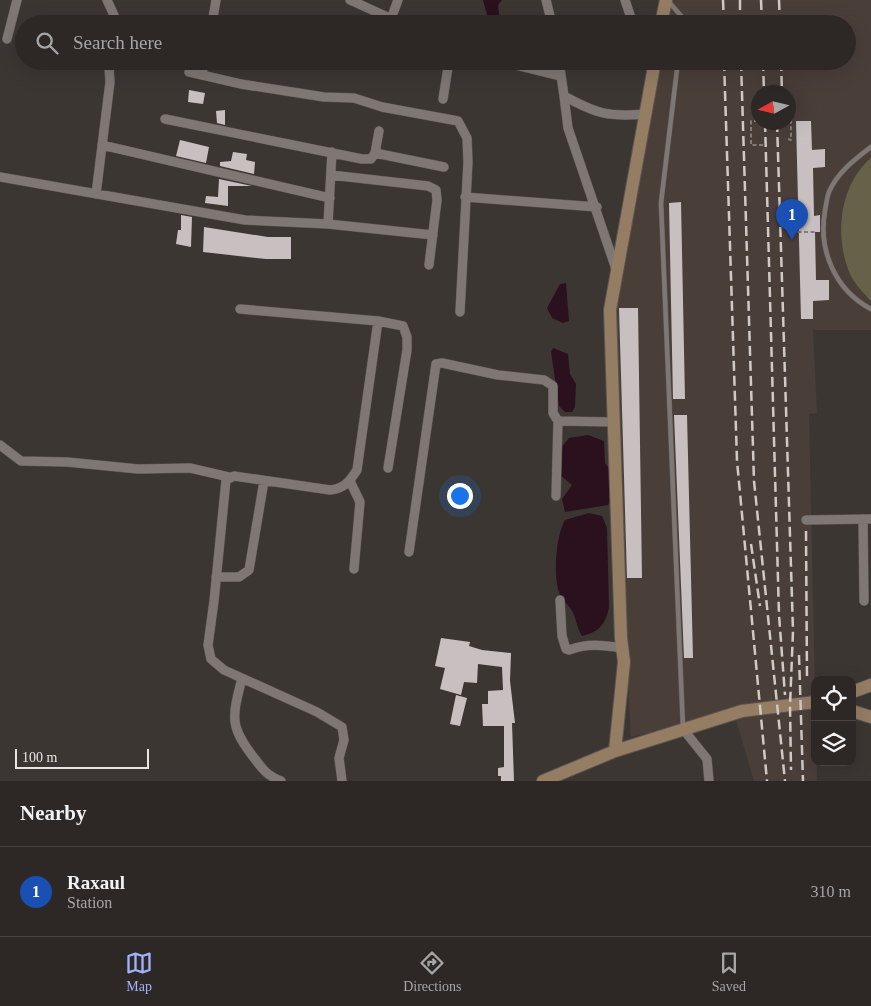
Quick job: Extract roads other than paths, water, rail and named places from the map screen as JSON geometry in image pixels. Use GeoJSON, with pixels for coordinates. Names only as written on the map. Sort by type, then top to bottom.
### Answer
{"type":"FeatureCollection","features":[{"type":"Feature","properties":{"kind":"street"},"geometry":{"type":"LineString","coordinates":[[8,38],[17,0]]}},
{"type":"Feature","properties":{"kind":"street"},"geometry":{"type":"LineString","coordinates":[[107,0],[114,15]]}},
{"type":"Feature","properties":{"kind":"street"},"geometry":{"type":"LineString","coordinates":[[214,15],[216,0]]}},
{"type":"Feature","properties":{"kind":"street"},"geometry":{"type":"LineString","coordinates":[[350,0],[382,15]]}},
{"type":"Feature","properties":{"kind":"street"},"geometry":{"type":"LineString","coordinates":[[392,15],[398,0]]}},
{"type":"Feature","properties":{"kind":"street"},"geometry":{"type":"LineString","coordinates":[[546,0],[550,15]]}},
{"type":"Feature","properties":{"kind":"street"},"geometry":{"type":"LineString","coordinates":[[625,0],[630,15]]}},
{"type":"Feature","properties":{"kind":"street"},"geometry":{"type":"LineString","coordinates":[[663,15],[666,0]]}},
{"type":"Feature","properties":{"kind":"street"},"geometry":{"type":"LineString","coordinates":[[96,194],[110,82],[109,70]]}},
{"type":"Feature","properties":{"kind":"street"},"geometry":{"type":"LineString","coordinates":[[202,75],[203,70]]}},
{"type":"Feature","properties":{"kind":"street"},"geometry":{"type":"LineString","coordinates":[[442,99],[447,70]]}},
{"type":"Feature","properties":{"kind":"street"},"geometry":{"type":"LineString","coordinates":[[536,70],[560,76]]}},
{"type":"Feature","properties":{"kind":"street"},"geometry":{"type":"LineString","coordinates":[[560,70],[568,128],[597,207],[617,274]]}},
{"type":"Feature","properties":{"kind":"street"},"geometry":{"type":"LineString","coordinates":[[650,70],[652,76]]}},
{"type":"Feature","properties":{"kind":"street"},"geometry":{"type":"LineString","coordinates":[[615,751],[624,662],[610,310],[653,70]]}},
{"type":"Feature","properties":{"kind":"street"},"geometry":{"type":"LineString","coordinates":[[189,72],[241,84],[324,97],[354,98],[382,107],[458,121],[467,138],[468,162],[460,312]]}},
{"type":"Feature","properties":{"kind":"street"},"geometry":{"type":"LineString","coordinates":[[564,96],[600,114],[620,116],[645,114]]}},
{"type":"Feature","properties":{"kind":"street"},"geometry":{"type":"LineString","coordinates":[[165,119],[362,159],[371,159],[375,153],[379,131]]}},
{"type":"Feature","properties":{"kind":"street"},"geometry":{"type":"LineString","coordinates":[[102,145],[330,198]]}},
{"type":"Feature","properties":{"kind":"street"},"geometry":{"type":"LineString","coordinates":[[328,224],[332,152]]}},
{"type":"Feature","properties":{"kind":"street"},"geometry":{"type":"LineString","coordinates":[[375,153],[444,167]]}},
{"type":"Feature","properties":{"kind":"street"},"geometry":{"type":"LineString","coordinates":[[331,175],[428,186],[436,190],[438,200],[429,265]]}},
{"type":"Feature","properties":{"kind":"street"},"geometry":{"type":"LineString","coordinates":[[0,177],[245,220],[328,224],[432,235]]}},
{"type":"Feature","properties":{"kind":"street"},"geometry":{"type":"LineString","coordinates":[[466,197],[597,207]]}},
{"type":"Feature","properties":{"kind":"street"},"geometry":{"type":"LineString","coordinates":[[240,309],[378,321],[403,326],[407,337],[388,468]]}},
{"type":"Feature","properties":{"kind":"street"},"geometry":{"type":"LineString","coordinates":[[0,445],[21,461],[67,462],[138,469],[190,468],[229,477],[330,490],[342,487],[350,481],[357,470],[378,321]]}},
{"type":"Feature","properties":{"kind":"street"},"geometry":{"type":"LineString","coordinates":[[409,552],[436,364],[442,363],[550,383],[553,386],[553,413],[558,421],[556,496]]}},
{"type":"Feature","properties":{"kind":"street"},"geometry":{"type":"LineString","coordinates":[[558,421],[614,422]]}},
{"type":"Feature","properties":{"kind":"street"},"geometry":{"type":"LineString","coordinates":[[229,477],[226,480],[208,653],[216,664],[317,712],[342,727],[344,740],[339,758],[342,781]]}},
{"type":"Feature","properties":{"kind":"street"},"geometry":{"type":"LineString","coordinates":[[216,577],[239,577],[249,570],[264,481]]}},
{"type":"Feature","properties":{"kind":"street"},"geometry":{"type":"LineString","coordinates":[[350,481],[360,502],[354,569]]}},
{"type":"Feature","properties":{"kind":"street"},"geometry":{"type":"LineString","coordinates":[[806,520],[867,519],[864,601]]}},
{"type":"Feature","properties":{"kind":"street"},"geometry":{"type":"LineString","coordinates":[[560,600],[562,636],[566,649],[570,650],[596,644],[622,648]]}},
{"type":"Feature","properties":{"kind":"street"},"geometry":{"type":"LineString","coordinates":[[242,678],[234,718],[238,736],[268,775],[281,781]]}},
{"type":"Feature","properties":{"kind":"street"},"geometry":{"type":"LineString","coordinates":[[856,691],[871,685]]}},
{"type":"Feature","properties":{"kind":"street"},"geometry":{"type":"LineString","coordinates":[[543,781],[615,751],[742,711],[811,702]]}},
{"type":"Feature","properties":{"kind":"street"},"geometry":{"type":"LineString","coordinates":[[856,712],[871,717]]}},
{"type":"Feature","properties":{"kind":"street"},"geometry":{"type":"LineString","coordinates":[[683,729],[707,759],[709,781]]}},
{"type":"Feature","properties":{"kind":"lane"},"geometry":{"type":"LineString","coordinates":[[666,0],[680,15]]}},
{"type":"Feature","properties":{"kind":"lane"},"geometry":{"type":"LineString","coordinates":[[677,70],[661,203],[683,729]]}},
{"type":"Feature","properties":{"kind":"lane"},"geometry":{"type":"LineString","coordinates":[[871,147],[849,164],[829,192],[824,221],[827,257],[838,281],[863,305],[871,309]]}},
{"type":"Feature","properties":{"kind":"railway"},"geometry":{"type":"LineString","coordinates":[[723,0],[724,15]]}},
{"type":"Feature","properties":{"kind":"railway"},"geometry":{"type":"LineString","coordinates":[[740,0],[740,15]]}},
{"type":"Feature","properties":{"kind":"railway"},"geometry":{"type":"LineString","coordinates":[[761,0],[762,15]]}},
{"type":"Feature","properties":{"kind":"railway"},"geometry":{"type":"LineString","coordinates":[[779,0],[780,15]]}},
{"type":"Feature","properties":{"kind":"railway"},"geometry":{"type":"LineString","coordinates":[[724,70],[737,461],[767,781]]}},
{"type":"Feature","properties":{"kind":"railway"},"geometry":{"type":"LineString","coordinates":[[741,70],[754,481],[785,781]]}},
{"type":"Feature","properties":{"kind":"railway"},"geometry":{"type":"LineString","coordinates":[[763,70],[764,85]]}},
{"type":"Feature","properties":{"kind":"railway"},"geometry":{"type":"LineString","coordinates":[[781,70],[782,85]]}},
{"type":"Feature","properties":{"kind":"railway"},"geometry":{"type":"LineString","coordinates":[[765,130],[779,615],[785,695]]}},
{"type":"Feature","properties":{"kind":"railway"},"geometry":{"type":"LineString","coordinates":[[777,130],[793,631],[790,706],[791,770]]}},
{"type":"Feature","properties":{"kind":"railway"},"geometry":{"type":"LineString","coordinates":[[806,531],[807,681]]}},
{"type":"Feature","properties":{"kind":"railway"},"geometry":{"type":"LineString","coordinates":[[751,544],[760,606]]}},
{"type":"Feature","properties":{"kind":"railway"},"geometry":{"type":"LineString","coordinates":[[799,655],[803,781]]}},
{"type":"Feature","properties":{"kind":"place","name":"Raxaul"},"geometry":{"type":"Point","coordinates":[792,240]}}]}
